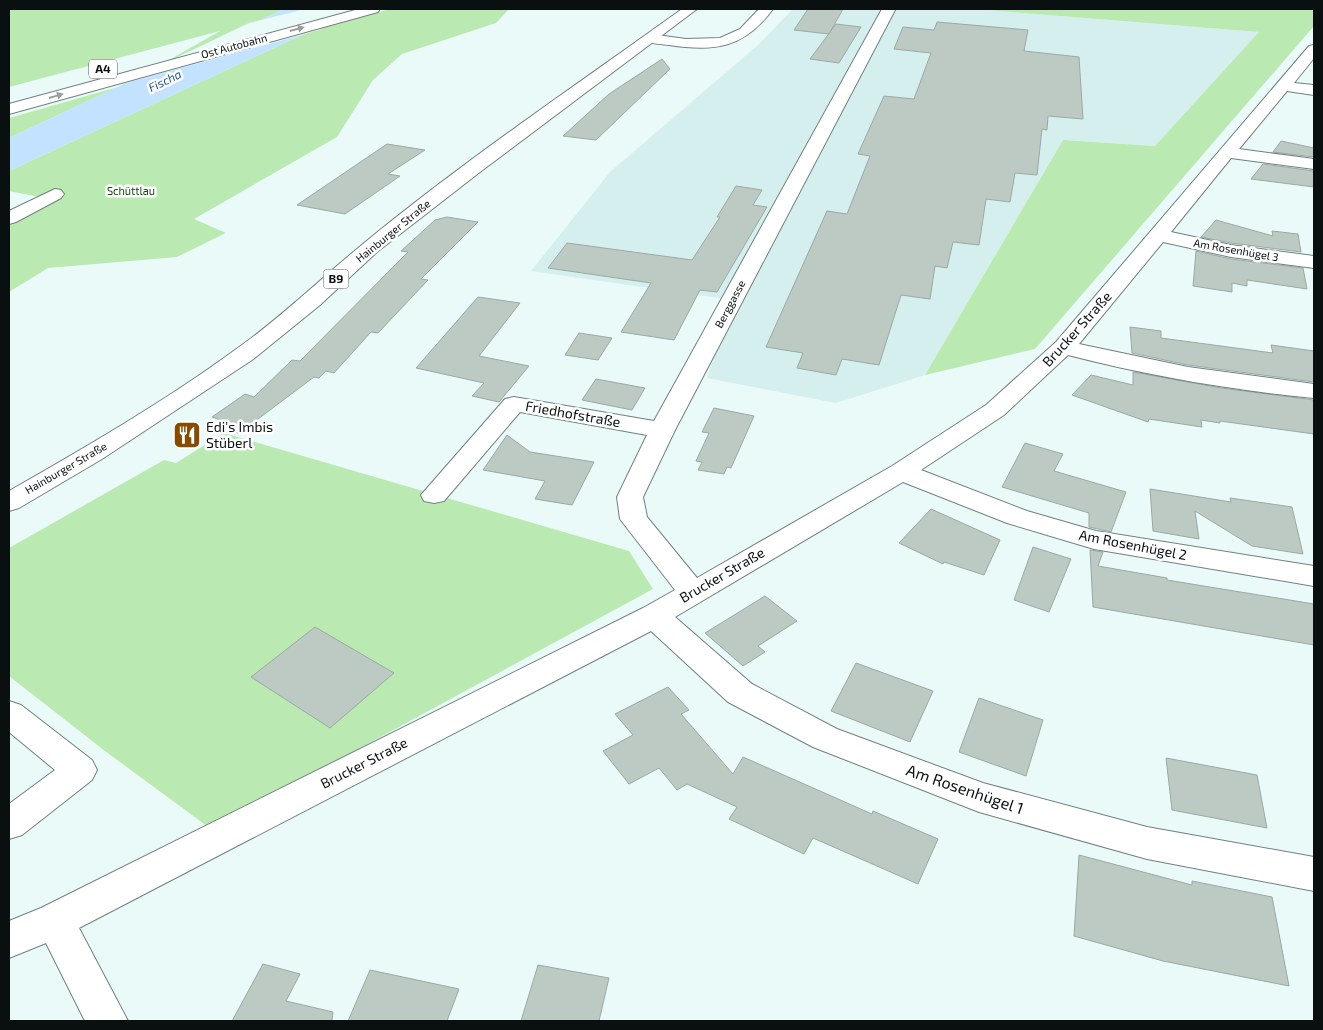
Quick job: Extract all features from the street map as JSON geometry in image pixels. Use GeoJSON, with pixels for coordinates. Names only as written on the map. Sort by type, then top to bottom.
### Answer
{"type":"FeatureCollection","features":[{"type":"Feature","properties":{"kind":"main road","name":"Ost Autobahn"},"geometry":{"type":"LineString","coordinates":[[9,95],[329,9]]}},
{"type":"Feature","properties":{"kind":"main road","name":"Ost Autobahn"},"geometry":{"type":"LineString","coordinates":[[9,109],[373,9]]}},
{"type":"Feature","properties":{"kind":"main road","name":"B9"},"geometry":{"type":"LineString","coordinates":[[650,38],[690,9]]}},
{"type":"Feature","properties":{"kind":"main road"},"geometry":{"type":"LineString","coordinates":[[650,38],[688,44],[723,41],[745,32],[766,9]]}},
{"type":"Feature","properties":{"kind":"main road","name":"Berggasse"},"geometry":{"type":"LineString","coordinates":[[692,592],[634,519],[630,497],[662,430],[888,10]]}},
{"type":"Feature","properties":{"kind":"main road","name":"Hainburger Straße"},"geometry":{"type":"LineString","coordinates":[[9,502],[93,454],[182,397],[244,354],[312,300],[370,248],[474,168],[650,38]]}},
{"type":"Feature","properties":{"kind":"main road","name":"Brucker Straße"},"geometry":{"type":"LineString","coordinates":[[9,940],[55,921],[654,616],[692,592],[900,472],[996,410],[1064,347],[1229,153],[1314,49]]}},
{"type":"Feature","properties":{"kind":"main road"},"geometry":{"type":"LineString","coordinates":[[1284,86],[1314,90]]}},
{"type":"Feature","properties":{"kind":"main road"},"geometry":{"type":"LineString","coordinates":[[1229,153],[1314,164]]}},
{"type":"Feature","properties":{"kind":"main road"},"geometry":{"type":"LineString","coordinates":[[9,218],[55,194]]}},
{"type":"Feature","properties":{"kind":"main road","name":"Am Rosenhügel 3"},"geometry":{"type":"LineString","coordinates":[[1159,235],[1232,251],[1314,262]]}},
{"type":"Feature","properties":{"kind":"main road"},"geometry":{"type":"LineString","coordinates":[[1064,347],[1092,355],[1214,380],[1314,391]]}},
{"type":"Feature","properties":{"kind":"main road","name":"Friedhofstraße"},"geometry":{"type":"LineString","coordinates":[[434,495],[514,404],[662,430]]}},
{"type":"Feature","properties":{"kind":"main road","name":"Am Rosenhügel 2"},"geometry":{"type":"LineString","coordinates":[[900,472],[1017,517],[1094,540],[1314,576]]}},
{"type":"Feature","properties":{"kind":"main road","name":"Am Rosenhügel 1"},"geometry":{"type":"LineString","coordinates":[[654,616],[740,693],[825,738],[979,797],[1147,843],[1314,874]]}},
{"type":"Feature","properties":{"kind":"main road"},"geometry":{"type":"LineString","coordinates":[[9,714],[80,770],[9,824]]}},
{"type":"Feature","properties":{"kind":"main road"},"geometry":{"type":"LineString","coordinates":[[55,921],[107,1021]]}},
{"type":"Feature","properties":{"kind":"shaded area"},"geometry":{"type":"Polygon","coordinates":[[[793,9],[974,9],[1260,32],[1155,146],[1063,140],[925,375],[836,403],[707,378],[733,300],[531,271],[610,172],[758,45],[793,9]]]}},
{"type":"Feature","properties":{"kind":"green space"},"geometry":{"type":"Polygon","coordinates":[[[9,9],[284,9],[139,77],[220,31],[9,87],[9,9]]]}},
{"type":"Feature","properties":{"kind":"green space","name":"Schüttlau"},"geometry":{"type":"Polygon","coordinates":[[[391,9],[509,9],[496,23],[402,54],[373,80],[337,137],[194,219],[226,233],[177,257],[48,268],[9,292],[9,225],[49,199],[9,191],[9,171],[321,26],[391,9]]]}},
{"type":"Feature","properties":{"kind":"green space"},"geometry":{"type":"Polygon","coordinates":[[[974,9],[1314,9],[1314,26],[1035,349],[925,375],[1063,140],[1155,146],[1259,32],[974,9]]]}},
{"type":"Feature","properties":{"kind":"green space"},"geometry":{"type":"Polygon","coordinates":[[[139,77],[125,85],[117,87],[139,77]]]}},
{"type":"Feature","properties":{"kind":"green space"},"geometry":{"type":"Polygon","coordinates":[[[117,87],[9,138],[9,118],[117,87]]]}},
{"type":"Feature","properties":{"kind":"green space"},"geometry":{"type":"Polygon","coordinates":[[[224,433],[629,551],[653,589],[211,829],[105,751],[9,676],[9,548],[164,460],[176,463],[224,433]]]}},
{"type":"Feature","properties":{"kind":"water","name":"Fischa"},"geometry":{"type":"Polygon","coordinates":[[[284,9],[362,9],[321,26],[9,171],[9,138],[284,9]]]}},
{"type":"Feature","properties":{"kind":"pier"},"geometry":{"type":"Polygon","coordinates":[[[305,9],[365,9],[319,30],[119,85],[249,23],[305,9]]]}},
{"type":"Feature","properties":{"kind":"building"},"geometry":{"type":"Polygon","coordinates":[[[808,9],[843,9],[829,34],[794,30],[808,9]]]}},
{"type":"Feature","properties":{"kind":"building"},"geometry":{"type":"Polygon","coordinates":[[[937,22],[1028,30],[1024,51],[1079,57],[1083,119],[1048,116],[1047,130],[1042,129],[1037,175],[1015,173],[1010,202],[986,199],[979,245],[953,242],[947,268],[935,266],[930,299],[901,295],[879,365],[842,359],[836,375],[797,368],[803,353],[766,347],[827,211],[847,214],[870,156],[858,154],[884,96],[914,99],[931,53],[894,49],[903,27],[934,30],[937,22]]]}},
{"type":"Feature","properties":{"kind":"building"},"geometry":{"type":"Polygon","coordinates":[[[836,24],[861,27],[839,63],[810,59],[836,24]]]}},
{"type":"Feature","properties":{"kind":"building"},"geometry":{"type":"Polygon","coordinates":[[[662,59],[670,69],[596,140],[563,136],[609,94],[662,59]]]}},
{"type":"Feature","properties":{"kind":"building"},"geometry":{"type":"Polygon","coordinates":[[[1281,141],[1314,148],[1314,157],[1273,152],[1281,141]]]}},
{"type":"Feature","properties":{"kind":"building"},"geometry":{"type":"Polygon","coordinates":[[[387,144],[425,150],[388,174],[400,176],[345,214],[297,205],[387,144]]]}},
{"type":"Feature","properties":{"kind":"building"},"geometry":{"type":"Polygon","coordinates":[[[1263,164],[1314,171],[1314,187],[1251,179],[1263,164]]]}},
{"type":"Feature","properties":{"kind":"building"},"geometry":{"type":"Polygon","coordinates":[[[736,186],[762,190],[753,205],[767,207],[717,292],[700,290],[674,340],[621,332],[651,283],[548,268],[567,243],[692,260],[720,217],[717,217],[736,186]]]}},
{"type":"Feature","properties":{"kind":"building"},"geometry":{"type":"Polygon","coordinates":[[[447,217],[478,222],[421,279],[428,280],[378,333],[371,332],[334,373],[326,371],[319,378],[314,377],[238,434],[229,423],[212,417],[245,394],[254,397],[292,360],[300,361],[408,252],[401,251],[435,220],[447,217]]]}},
{"type":"Feature","properties":{"kind":"building"},"geometry":{"type":"Polygon","coordinates":[[[1216,220],[1273,236],[1272,231],[1298,234],[1301,252],[1201,237],[1216,220]]]}},
{"type":"Feature","properties":{"kind":"building"},"geometry":{"type":"Polygon","coordinates":[[[1196,251],[1231,259],[1303,268],[1307,289],[1247,280],[1247,286],[1232,283],[1232,292],[1193,286],[1196,251]]]}},
{"type":"Feature","properties":{"kind":"building"},"geometry":{"type":"Polygon","coordinates":[[[478,297],[520,303],[479,356],[529,366],[499,402],[472,396],[484,383],[416,368],[478,297]]]}},
{"type":"Feature","properties":{"kind":"building"},"geometry":{"type":"Polygon","coordinates":[[[1130,327],[1161,331],[1161,338],[1273,353],[1271,345],[1314,351],[1314,382],[1188,365],[1132,353],[1130,327]]]}},
{"type":"Feature","properties":{"kind":"building"},"geometry":{"type":"Polygon","coordinates":[[[579,333],[612,338],[598,360],[565,355],[579,333]]]}},
{"type":"Feature","properties":{"kind":"building"},"geometry":{"type":"Polygon","coordinates":[[[1133,372],[1221,388],[1314,400],[1314,434],[1220,421],[1220,423],[1201,420],[1202,427],[1149,419],[1148,422],[1072,395],[1091,375],[1133,385],[1133,372]]]}},
{"type":"Feature","properties":{"kind":"building"},"geometry":{"type":"Polygon","coordinates":[[[596,379],[645,388],[632,410],[582,400],[596,379]]]}},
{"type":"Feature","properties":{"kind":"building"},"geometry":{"type":"Polygon","coordinates":[[[714,408],[754,416],[731,468],[727,467],[724,474],[698,470],[702,462],[696,461],[709,433],[702,432],[714,408]]]}},
{"type":"Feature","properties":{"kind":"building"},"geometry":{"type":"Polygon","coordinates":[[[507,435],[530,452],[594,462],[572,505],[535,499],[545,481],[483,470],[507,435]]]}},
{"type":"Feature","properties":{"kind":"building"},"geometry":{"type":"Polygon","coordinates":[[[1025,443],[1063,454],[1054,471],[1126,492],[1111,532],[1089,527],[1089,513],[1002,487],[1025,443]]]}},
{"type":"Feature","properties":{"kind":"building"},"geometry":{"type":"Polygon","coordinates":[[[1150,489],[1231,502],[1230,498],[1292,507],[1303,554],[1252,546],[1195,511],[1199,539],[1153,531],[1150,489]]]}},
{"type":"Feature","properties":{"kind":"building"},"geometry":{"type":"Polygon","coordinates":[[[931,509],[1000,540],[984,575],[944,562],[943,564],[899,543],[931,509]]]}},
{"type":"Feature","properties":{"kind":"building"},"geometry":{"type":"Polygon","coordinates":[[[1033,547],[1071,559],[1049,612],[1014,600],[1033,547]]]}},
{"type":"Feature","properties":{"kind":"building"},"geometry":{"type":"Polygon","coordinates":[[[1090,550],[1103,552],[1098,566],[1167,578],[1167,580],[1314,604],[1314,645],[1093,607],[1090,550]]]}},
{"type":"Feature","properties":{"kind":"building"},"geometry":{"type":"Polygon","coordinates":[[[765,596],[797,621],[758,646],[765,652],[743,666],[705,633],[765,596]]]}},
{"type":"Feature","properties":{"kind":"building"},"geometry":{"type":"Polygon","coordinates":[[[315,627],[394,673],[330,728],[251,677],[315,627]]]}},
{"type":"Feature","properties":{"kind":"building"},"geometry":{"type":"Polygon","coordinates":[[[856,663],[933,691],[910,742],[831,711],[856,663]]]}},
{"type":"Feature","properties":{"kind":"building"},"geometry":{"type":"Polygon","coordinates":[[[668,687],[689,710],[681,714],[733,774],[743,757],[872,814],[873,811],[938,839],[918,884],[813,838],[804,854],[729,819],[737,807],[687,784],[677,790],[659,768],[629,784],[603,751],[633,735],[615,714],[668,687]]]}},
{"type":"Feature","properties":{"kind":"building"},"geometry":{"type":"Polygon","coordinates":[[[979,698],[1043,720],[1026,776],[959,752],[979,698]]]}},
{"type":"Feature","properties":{"kind":"building"},"geometry":{"type":"Polygon","coordinates":[[[1166,758],[1257,775],[1267,828],[1172,810],[1166,758]]]}},
{"type":"Feature","properties":{"kind":"building"},"geometry":{"type":"Polygon","coordinates":[[[1079,855],[1192,885],[1192,881],[1272,897],[1289,986],[1163,961],[1074,936],[1079,855]]]}},
{"type":"Feature","properties":{"kind":"building"},"geometry":{"type":"Polygon","coordinates":[[[263,964],[300,974],[286,1001],[333,1012],[332,1021],[232,1021],[263,964]]]}},
{"type":"Feature","properties":{"kind":"building"},"geometry":{"type":"Polygon","coordinates":[[[538,965],[609,978],[599,1021],[521,1021],[538,965]]]}},
{"type":"Feature","properties":{"kind":"building"},"geometry":{"type":"Polygon","coordinates":[[[370,970],[459,989],[447,1021],[348,1021],[370,970]]]}},
{"type":"Feature","properties":{"kind":"place","name":"Edi's Imbis Stüberl"},"geometry":{"type":"Point","coordinates":[187,435]}}]}
